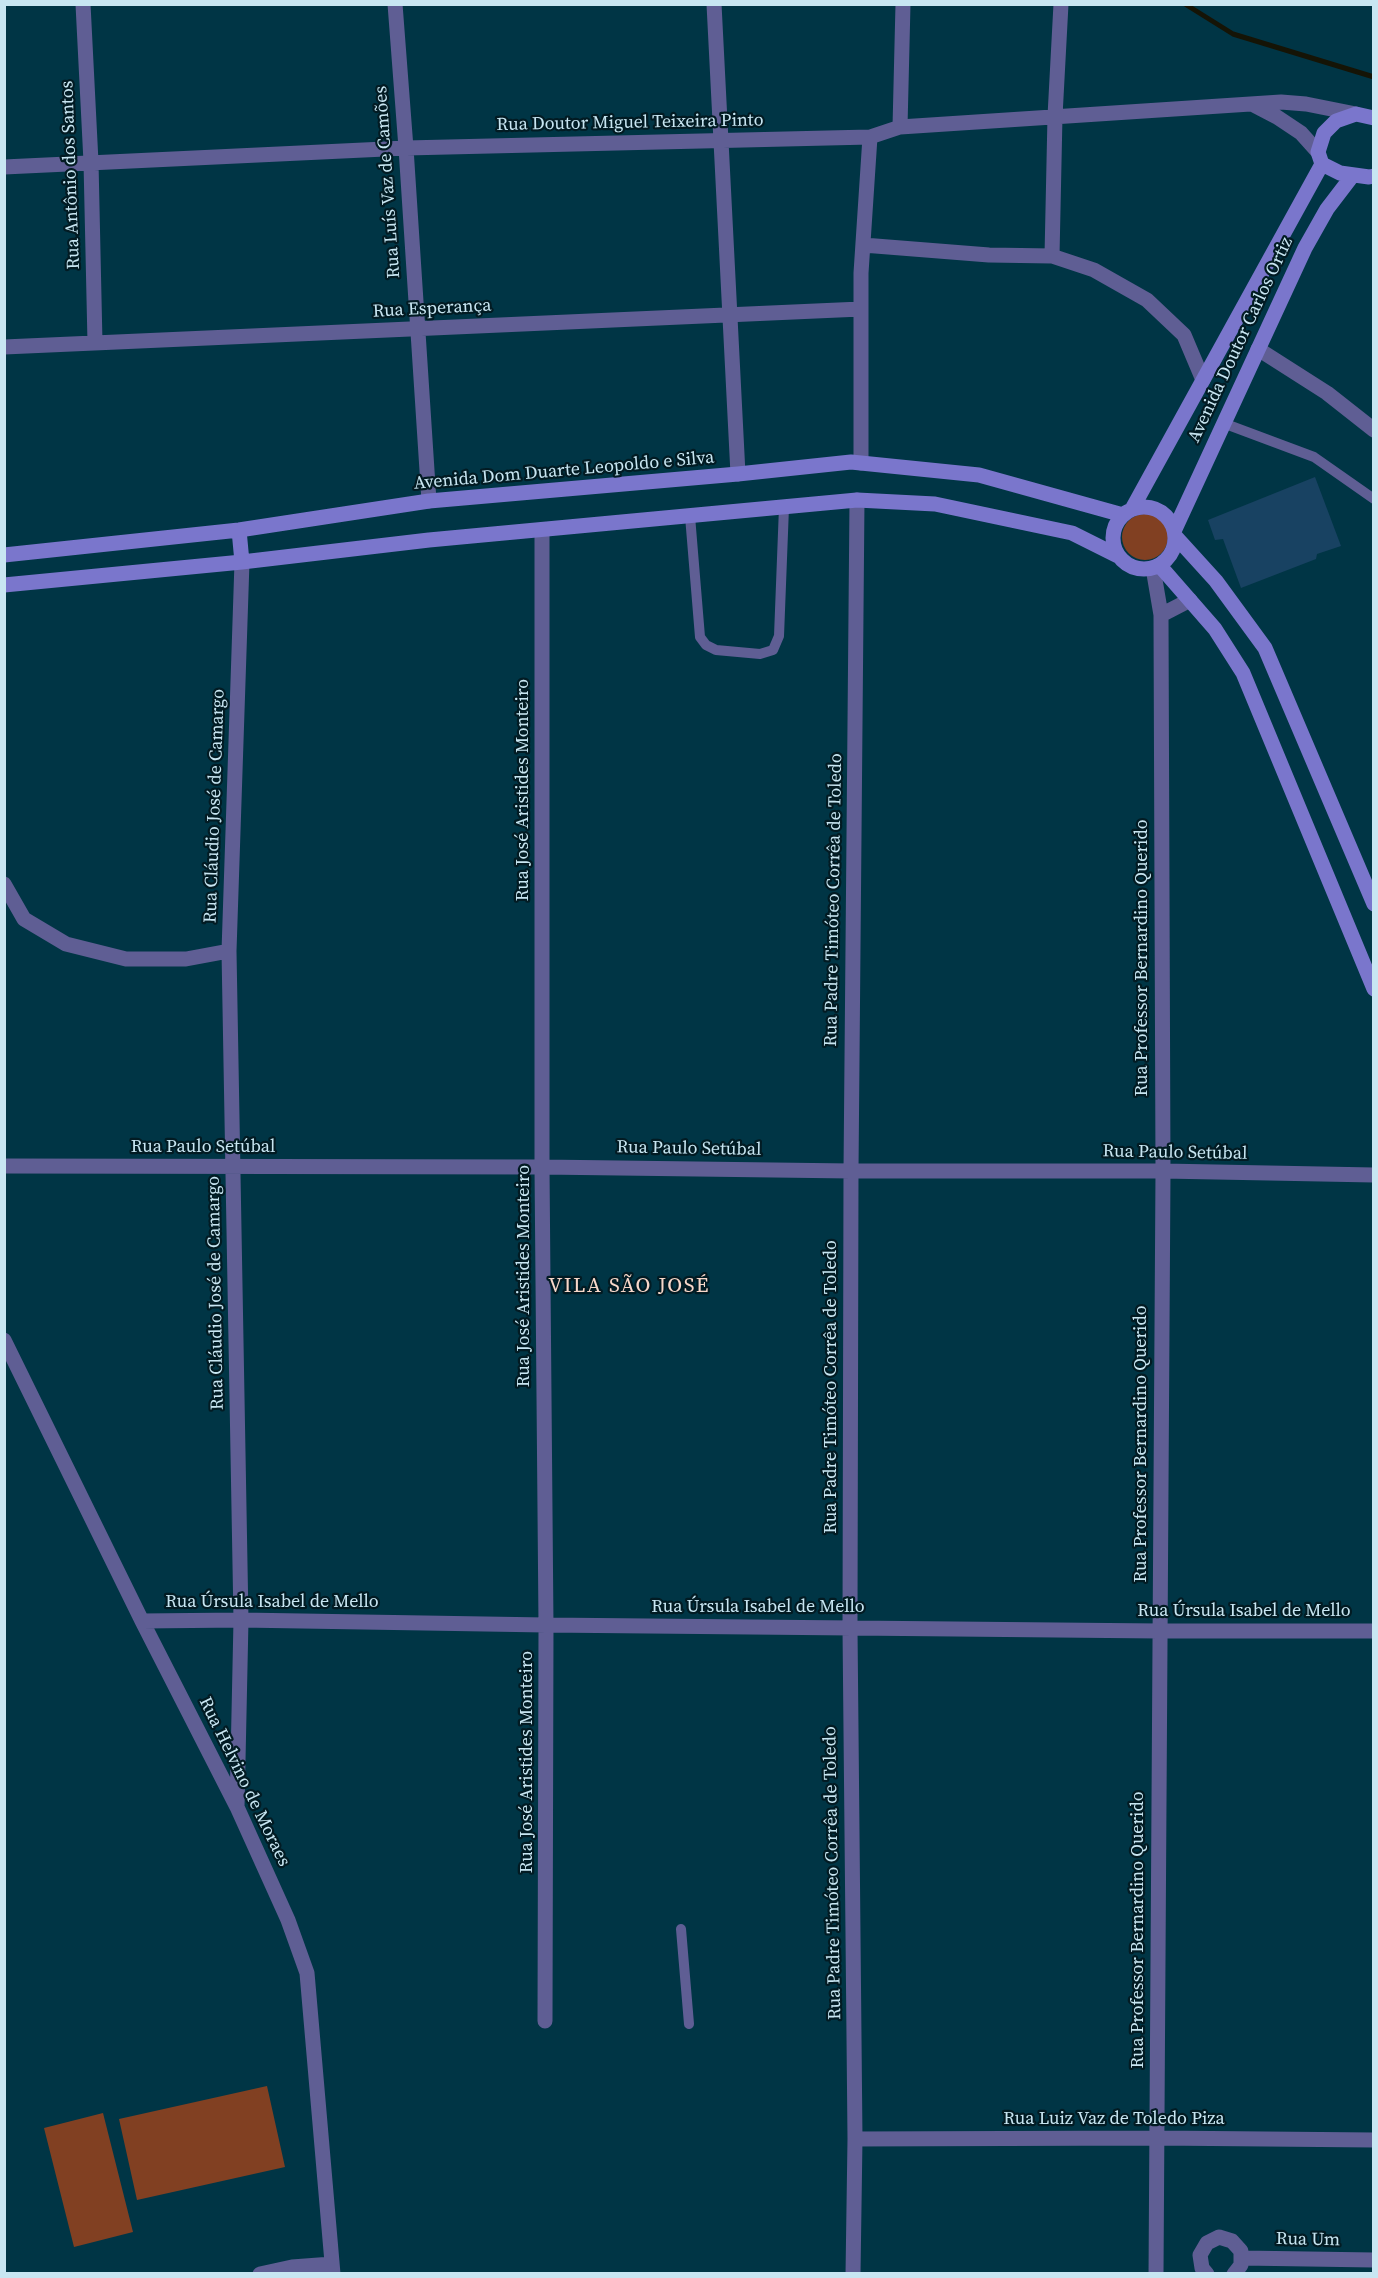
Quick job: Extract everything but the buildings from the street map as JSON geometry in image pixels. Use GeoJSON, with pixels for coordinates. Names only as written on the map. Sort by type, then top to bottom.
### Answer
{"type":"FeatureCollection","features":[{"type":"Feature","properties":{"kind":"main road"},"geometry":{"type":"LineString","coordinates":[[1356,114],[1374,118]]}},
{"type":"Feature","properties":{"kind":"main road","name":"Avenida Doutor Carlos Ortiz"},"geometry":{"type":"LineString","coordinates":[[1128,512],[1203,380],[1320,158],[1324,133],[1336,121],[1356,114]]}},
{"type":"Feature","properties":{"kind":"main road"},"geometry":{"type":"LineString","coordinates":[[1320,158],[1340,172],[1372,177]]}},
{"type":"Feature","properties":{"kind":"main road","name":"Avenida Doutor Carlos Ortiz"},"geometry":{"type":"LineString","coordinates":[[1175,532],[1305,248],[1327,209],[1353,175]]}},
{"type":"Feature","properties":{"kind":"main road","name":"Avenida Dom Duarte Leopoldo e Silva"},"geometry":{"type":"LineString","coordinates":[[4,555],[238,530],[429,501],[851,462],[979,475],[1128,512]]}},
{"type":"Feature","properties":{"kind":"main road"},"geometry":{"type":"LineString","coordinates":[[4,585],[242,562],[429,540],[857,500],[935,504],[1072,532],[1139,569],[1156,567],[1173,551],[1175,532]]}},
{"type":"Feature","properties":{"kind":"main road"},"geometry":{"type":"LineString","coordinates":[[1118,556],[1112,539],[1113,530],[1128,512],[1143,506],[1153,507],[1170,519],[1175,532],[1216,580],[1265,648],[1374,904]]}},
{"type":"Feature","properties":{"kind":"main road"},"geometry":{"type":"LineString","coordinates":[[238,530],[242,562]]}},
{"type":"Feature","properties":{"kind":"main road"},"geometry":{"type":"LineString","coordinates":[[1156,567],[1190,600],[1215,629],[1243,673],[1374,989]]}},
{"type":"Feature","properties":{"kind":"street","name":"Rua Antônio dos Santos"},"geometry":{"type":"LineString","coordinates":[[83,4],[92,162],[95,343]]}},
{"type":"Feature","properties":{"kind":"street","name":"Rua Luís Vaz de Camões"},"geometry":{"type":"LineString","coordinates":[[395,4],[429,501]]}},
{"type":"Feature","properties":{"kind":"street"},"geometry":{"type":"LineString","coordinates":[[714,4],[732,315],[738,474]]}},
{"type":"Feature","properties":{"kind":"street"},"geometry":{"type":"LineString","coordinates":[[900,127],[903,4]]}},
{"type":"Feature","properties":{"kind":"street"},"geometry":{"type":"LineString","coordinates":[[1052,256],[1055,116],[1061,4]]}},
{"type":"Feature","properties":{"kind":"street","name":"Rua Doutor Miguel Teixeira Pinto"},"geometry":{"type":"LineString","coordinates":[[4,167],[406,148],[870,137],[900,127],[1281,102],[1306,104],[1356,114]]}},
{"type":"Feature","properties":{"kind":"street"},"geometry":{"type":"LineString","coordinates":[[1254,105],[1278,117],[1301,133],[1320,158]]}},
{"type":"Feature","properties":{"kind":"street"},"geometry":{"type":"LineString","coordinates":[[861,462],[861,309],[870,137]]}},
{"type":"Feature","properties":{"kind":"street"},"geometry":{"type":"LineString","coordinates":[[863,245],[988,255],[1052,256],[1094,270],[1147,300],[1184,334],[1203,380]]}},
{"type":"Feature","properties":{"kind":"street","name":"Rua Esperança"},"geometry":{"type":"LineString","coordinates":[[4,347],[861,309]]}},
{"type":"Feature","properties":{"kind":"street"},"geometry":{"type":"LineString","coordinates":[[1258,349],[1328,393],[1374,430]]}},
{"type":"Feature","properties":{"kind":"street","name":"Rua Padre Timóteo Corrêa de Toledo"},"geometry":{"type":"LineString","coordinates":[[853,2274],[855,2139],[850,1628],[851,1171],[857,500]]}},
{"type":"Feature","properties":{"kind":"street","name":"Rua José Aristides Monteiro"},"geometry":{"type":"LineString","coordinates":[[542,531],[545,2021]]}},
{"type":"Feature","properties":{"kind":"street","name":"Rua Cláudio José de Camargo"},"geometry":{"type":"LineString","coordinates":[[237,1807],[241,1620],[229,951],[242,562]]}},
{"type":"Feature","properties":{"kind":"street","name":"Rua Professor Bernardino Querido"},"geometry":{"type":"LineString","coordinates":[[1156,567],[1161,615],[1163,1171],[1156,2274]]}},
{"type":"Feature","properties":{"kind":"street"},"geometry":{"type":"LineString","coordinates":[[1161,615],[1190,600]]}},
{"type":"Feature","properties":{"kind":"street"},"geometry":{"type":"LineString","coordinates":[[4,884],[24,919],[66,944],[126,959],[186,959],[229,951]]}},
{"type":"Feature","properties":{"kind":"street","name":"Rua Paulo Setúbal"},"geometry":{"type":"LineString","coordinates":[[4,1166],[1163,1171],[1374,1175]]}},
{"type":"Feature","properties":{"kind":"street","name":"Rua Helvino de Moraes"},"geometry":{"type":"LineString","coordinates":[[4,1340],[142,1621],[237,1807],[288,1920],[307,1973],[332,2269]]}},
{"type":"Feature","properties":{"kind":"street","name":"Rua Úrsula Isabel de Mello"},"geometry":{"type":"LineString","coordinates":[[142,1621],[241,1620],[850,1628],[1374,1631]]}},
{"type":"Feature","properties":{"kind":"street","name":"Rua Luiz Vaz de Toledo Piza"},"geometry":{"type":"LineString","coordinates":[[855,2139],[1374,2140]]}},
{"type":"Feature","properties":{"kind":"street"},"geometry":{"type":"LineString","coordinates":[[1207,2274],[1202,2268],[1200,2254],[1202,2248],[1212,2239],[1226,2238],[1241,2251],[1241,2265],[1234,2274]]}},
{"type":"Feature","properties":{"kind":"street","name":"Rua Um"},"geometry":{"type":"LineString","coordinates":[[1242,2258],[1374,2260]]}},
{"type":"Feature","properties":{"kind":"street"},"geometry":{"type":"LineString","coordinates":[[260,2274],[292,2267],[332,2269]]}},
{"type":"Feature","properties":{"kind":"lane"},"geometry":{"type":"LineString","coordinates":[[1223,423],[1314,457],[1374,499]]}},
{"type":"Feature","properties":{"kind":"lane"},"geometry":{"type":"LineString","coordinates":[[690,516],[700,637],[706,645],[716,650],[760,654],[773,650],[779,636],[784,507]]}},
{"type":"Feature","properties":{"kind":"lane"},"geometry":{"type":"LineString","coordinates":[[681,1929],[689,2024]]}},
{"type":"Feature","properties":{"kind":"shaded area"},"geometry":{"type":"Polygon","coordinates":[[[1145,514],[1161,521],[1168,537],[1161,553],[1145,560],[1129,553],[1122,537],[1129,521],[1145,514]]]}},
{"type":"Feature","properties":{"kind":"shaded area"},"geometry":{"type":"Polygon","coordinates":[[[267,2086],[285,2167],[137,2200],[119,2119],[267,2086]]]}},
{"type":"Feature","properties":{"kind":"shaded area"},"geometry":{"type":"Polygon","coordinates":[[[103,2113],[133,2232],[74,2247],[44,2128],[103,2113]]]}},
{"type":"Feature","properties":{"kind":"waterway"},"geometry":{"type":"LineString","coordinates":[[1185,4],[1233,34],[1374,77]]}},
{"type":"Feature","properties":{"kind":"district","name":"VILA SÃO JOSÉ"},"geometry":{"type":"Point","coordinates":[629,1287]}}]}
